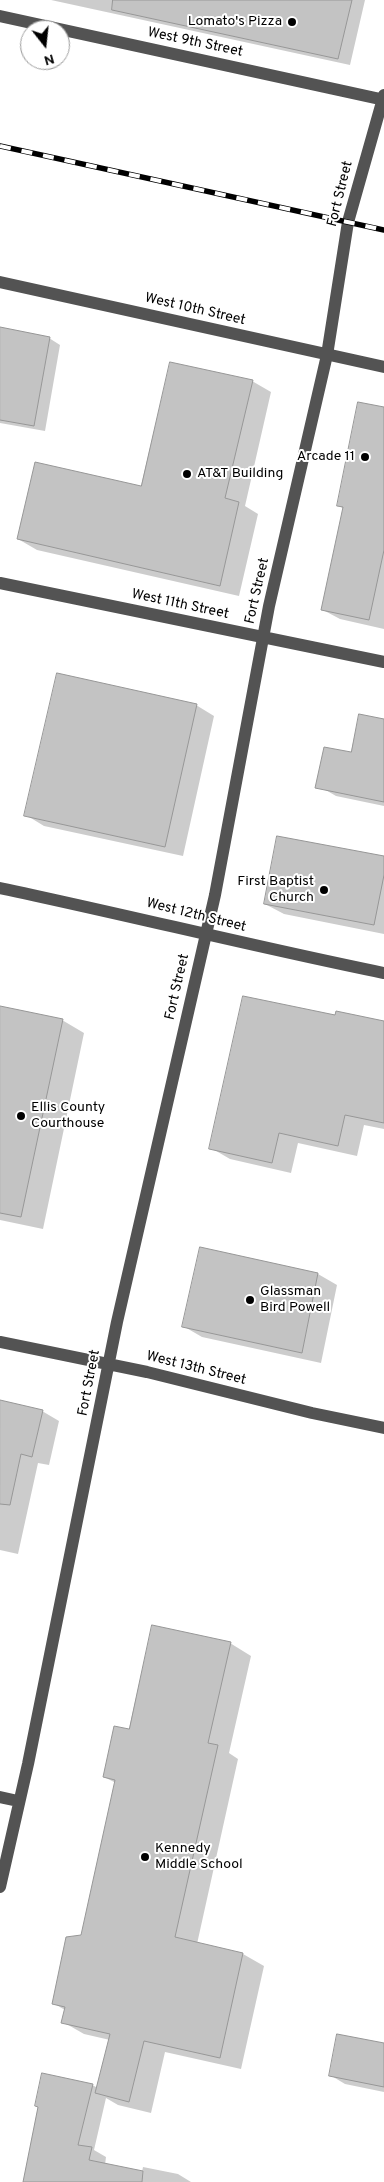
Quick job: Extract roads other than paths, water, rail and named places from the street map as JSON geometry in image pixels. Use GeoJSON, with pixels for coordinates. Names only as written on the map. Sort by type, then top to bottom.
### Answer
{"type":"FeatureCollection","features":[{"type":"Feature","properties":{"kind":"street","name":"West 9th Street"},"geometry":{"type":"LineString","coordinates":[[0,16],[384,98]]}},
{"type":"Feature","properties":{"kind":"street","name":"Fort Street"},"geometry":{"type":"LineString","coordinates":[[0,1887],[108,1365],[216,895],[263,638],[328,355],[348,222],[361,171],[384,98]]}},
{"type":"Feature","properties":{"kind":"street","name":"West 10th Street"},"geometry":{"type":"LineString","coordinates":[[0,282],[384,367]]}},
{"type":"Feature","properties":{"kind":"street","name":"West 11th Street"},"geometry":{"type":"LineString","coordinates":[[0,583],[384,662]]}},
{"type":"Feature","properties":{"kind":"street","name":"West 12th Street"},"geometry":{"type":"LineString","coordinates":[[0,888],[162,922],[206,935],[384,973]]}},
{"type":"Feature","properties":{"kind":"street","name":"West 13th Street"},"geometry":{"type":"LineString","coordinates":[[0,1342],[384,1428]]}},
{"type":"Feature","properties":{"kind":"street"},"geometry":{"type":"LineString","coordinates":[[0,1797],[18,1801]]}},
{"type":"Feature","properties":{"kind":"railway"},"geometry":{"type":"LineString","coordinates":[[0,146],[384,230]]}},
{"type":"Feature","properties":{"kind":"place","name":"Lomato's Pizza"},"geometry":{"type":"Point","coordinates":[292,22]}},
{"type":"Feature","properties":{"kind":"place","name":"Arcade 11"},"geometry":{"type":"Point","coordinates":[365,457]}},
{"type":"Feature","properties":{"kind":"place","name":"AT&T Building"},"geometry":{"type":"Point","coordinates":[187,474]}},
{"type":"Feature","properties":{"kind":"place","name":"First Baptist Church"},"geometry":{"type":"Point","coordinates":[324,890]}},
{"type":"Feature","properties":{"kind":"place","name":"Ellis County Courthouse"},"geometry":{"type":"Point","coordinates":[21,1116]}},
{"type":"Feature","properties":{"kind":"place","name":"Glassman Bird Powell"},"geometry":{"type":"Point","coordinates":[250,1300]}},
{"type":"Feature","properties":{"kind":"place","name":"Kennedy Middle School"},"geometry":{"type":"Point","coordinates":[145,1857]}}]}
